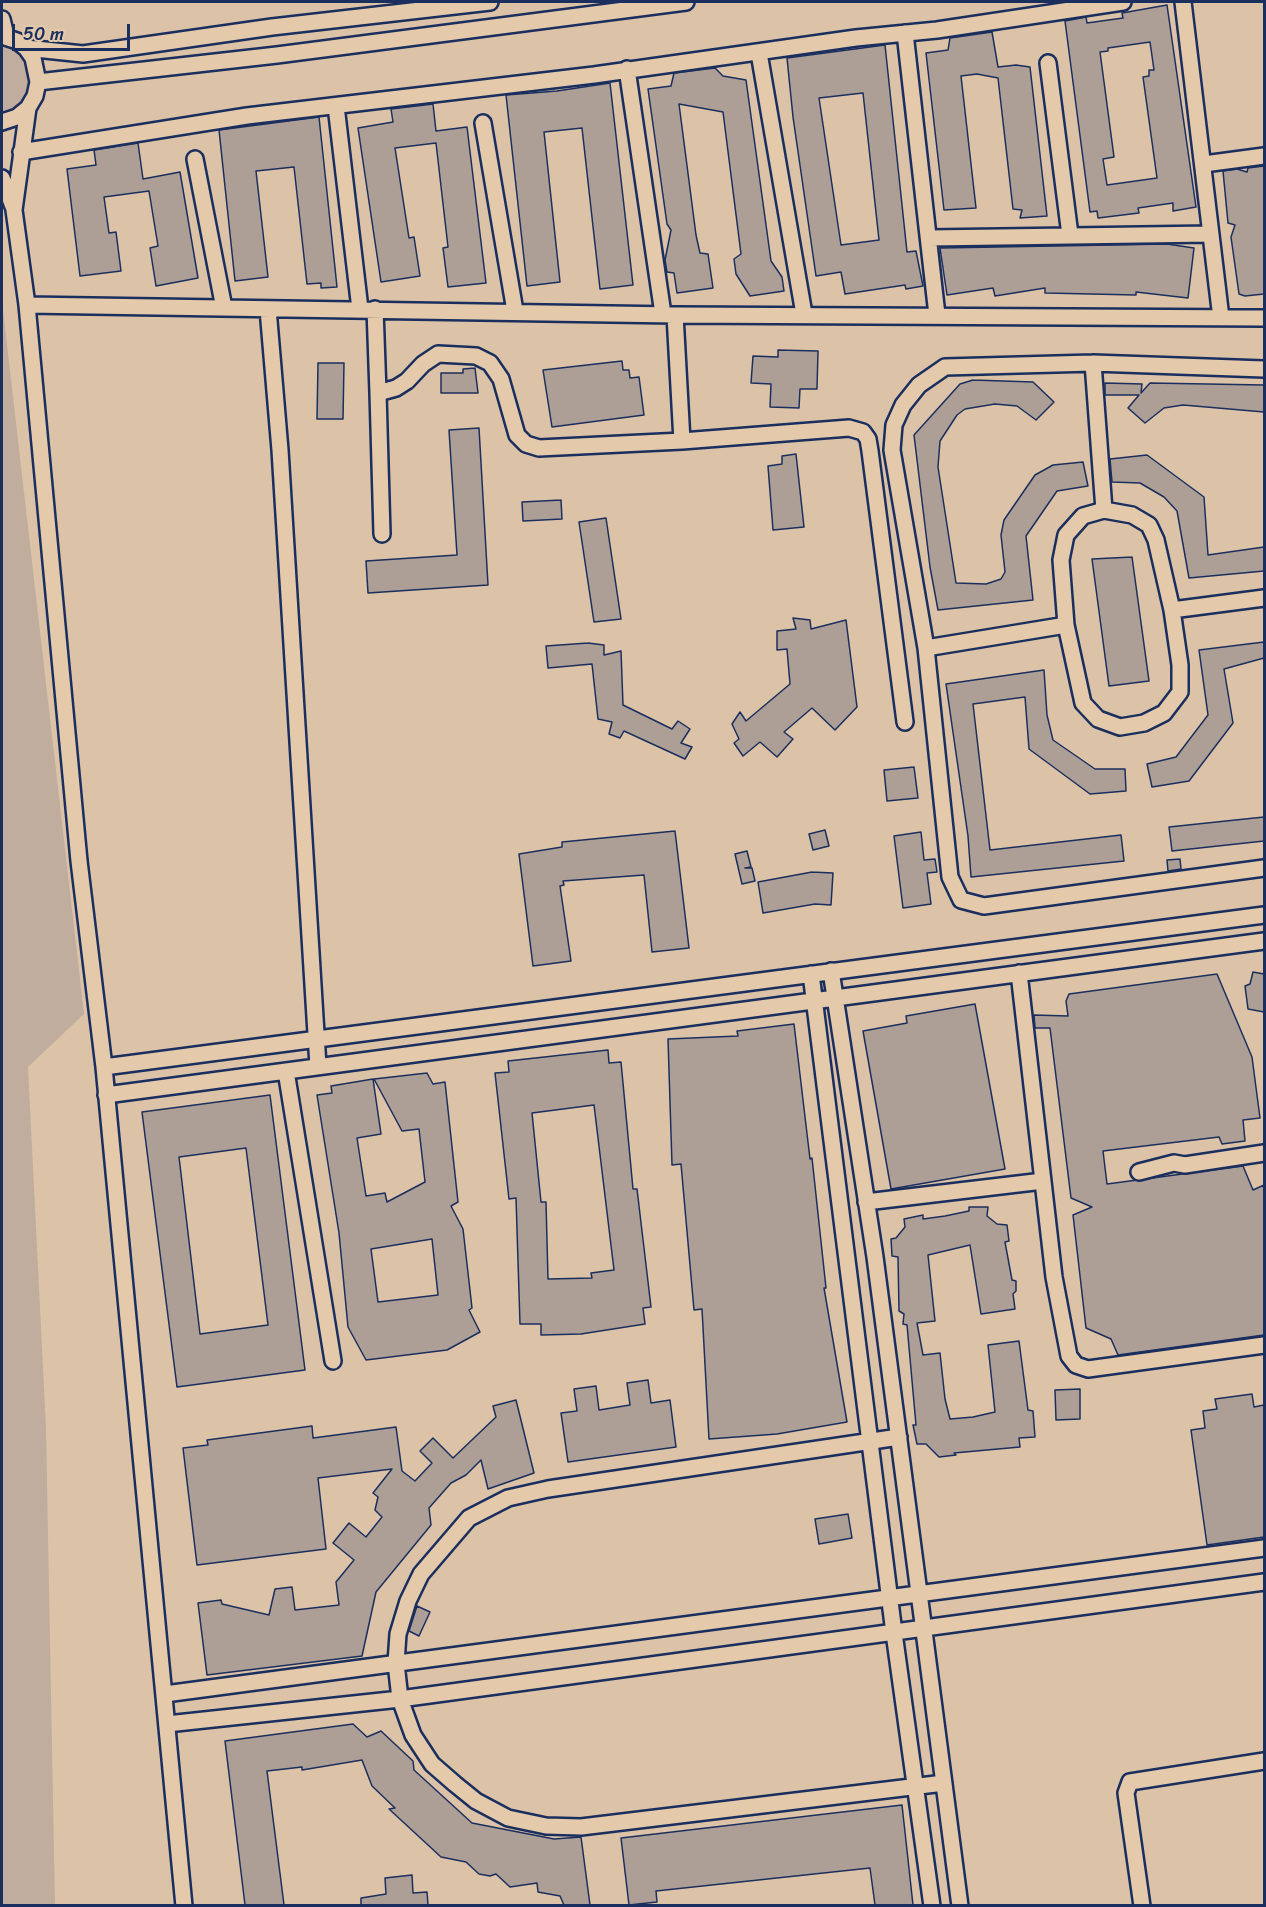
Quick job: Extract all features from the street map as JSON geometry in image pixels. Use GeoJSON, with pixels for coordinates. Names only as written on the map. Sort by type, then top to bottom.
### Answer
{"type":"FeatureCollection","features":[{"type":"Feature","properties":{"kind":"street"},"geometry":{"type":"LineString","coordinates":[[2,19],[4,36],[26,48],[83,54],[273,27],[490,2]]}},
{"type":"Feature","properties":{"kind":"street"},"geometry":{"type":"LineString","coordinates":[[38,82],[277,55],[686,2]]}},
{"type":"Feature","properties":{"kind":"street"},"geometry":{"type":"LineString","coordinates":[[21,152],[158,129],[905,33],[1124,2]]}},
{"type":"Feature","properties":{"kind":"street"},"geometry":{"type":"LineString","coordinates":[[1183,2],[1221,318]]}},
{"type":"Feature","properties":{"kind":"street"},"geometry":{"type":"LineString","coordinates":[[905,33],[937,315]]}},
{"type":"Feature","properties":{"kind":"street"},"geometry":{"type":"LineString","coordinates":[[2,122],[17,117],[28,108],[35,96],[38,82],[33,58],[26,48]]}},
{"type":"Feature","properties":{"kind":"street"},"geometry":{"type":"LineString","coordinates":[[759,52],[804,314]]}},
{"type":"Feature","properties":{"kind":"street"},"geometry":{"type":"LineString","coordinates":[[1048,63],[1070,235]]}},
{"type":"Feature","properties":{"kind":"street"},"geometry":{"type":"LineString","coordinates":[[627,69],[669,315],[681,441]]}},
{"type":"Feature","properties":{"kind":"street"},"geometry":{"type":"LineString","coordinates":[[336,106],[368,309],[378,393],[382,534]]}},
{"type":"Feature","properties":{"kind":"street"},"geometry":{"type":"LineString","coordinates":[[14,210],[28,108]]}},
{"type":"Feature","properties":{"kind":"street"},"geometry":{"type":"LineString","coordinates":[[483,123],[514,311]]}},
{"type":"Feature","properties":{"kind":"street"},"geometry":{"type":"LineString","coordinates":[[1204,164],[1264,156]]}},
{"type":"Feature","properties":{"kind":"street"},"geometry":{"type":"LineString","coordinates":[[195,159],[224,308]]}},
{"type":"Feature","properties":{"kind":"street"},"geometry":{"type":"LineString","coordinates":[[2,178],[14,210],[27,305],[79,861],[104,1067],[184,1905]]}},
{"type":"Feature","properties":{"kind":"street"},"geometry":{"type":"LineString","coordinates":[[929,238],[1211,234]]}},
{"type":"Feature","properties":{"kind":"street"},"geometry":{"type":"LineString","coordinates":[[27,305],[669,315],[1264,318]]}},
{"type":"Feature","properties":{"kind":"street"},"geometry":{"type":"LineString","coordinates":[[268,309],[280,450],[318,1066]]}},
{"type":"Feature","properties":{"kind":"street"},"geometry":{"type":"LineString","coordinates":[[378,393],[396,388],[407,381],[423,364],[438,354],[476,356],[490,363],[501,379],[518,435],[526,444],[539,448],[681,441],[849,428],[863,432],[868,439],[870,451],[904,723]]}},
{"type":"Feature","properties":{"kind":"street"},"geometry":{"type":"LineString","coordinates":[[1093,363],[1104,510]]}},
{"type":"Feature","properties":{"kind":"street"},"geometry":{"type":"LineString","coordinates":[[1264,369],[1093,363],[945,367],[919,385],[903,405],[894,425],[892,450],[926,648],[950,877],[961,900],[984,906],[1264,868]]}},
{"type":"Feature","properties":{"kind":"street"},"geometry":{"type":"LineString","coordinates":[[1104,510],[1132,515],[1149,525],[1156,540],[1172,610],[1180,665],[1180,692],[1164,713],[1144,723],[1120,727],[1098,719],[1083,703],[1066,625],[1061,560],[1066,535],[1083,516],[1104,510]]}},
{"type":"Feature","properties":{"kind":"street"},"geometry":{"type":"LineString","coordinates":[[1172,610],[1264,598]]}},
{"type":"Feature","properties":{"kind":"street"},"geometry":{"type":"LineString","coordinates":[[926,648],[1066,625]]}},
{"type":"Feature","properties":{"kind":"street"},"geometry":{"type":"LineString","coordinates":[[104,1067],[1264,915]]}},
{"type":"Feature","properties":{"kind":"street"},"geometry":{"type":"LineString","coordinates":[[106,1095],[1264,940]]}},
{"type":"Feature","properties":{"kind":"street"},"geometry":{"type":"LineString","coordinates":[[831,971],[899,1437],[960,1905]]}},
{"type":"Feature","properties":{"kind":"street"},"geometry":{"type":"LineString","coordinates":[[1019,973],[1054,1277],[1069,1356],[1076,1365],[1088,1369],[1264,1345]]}},
{"type":"Feature","properties":{"kind":"street"},"geometry":{"type":"LineString","coordinates":[[811,974],[892,1598],[894,1633],[932,1905]]}},
{"type":"Feature","properties":{"kind":"street"},"geometry":{"type":"LineString","coordinates":[[286,1071],[333,1361]]}},
{"type":"Feature","properties":{"kind":"street"},"geometry":{"type":"LineString","coordinates":[[1139,1172],[1174,1163],[1185,1165],[1264,1153]]}},
{"type":"Feature","properties":{"kind":"street"},"geometry":{"type":"LineString","coordinates":[[866,1202],[1043,1181]]}},
{"type":"Feature","properties":{"kind":"street"},"geometry":{"type":"LineString","coordinates":[[899,1437],[548,1489],[508,1498],[469,1518],[422,1574],[408,1601],[398,1634],[396,1663],[400,1699],[413,1735],[432,1764],[476,1801],[508,1818],[546,1826],[581,1827],[944,1783]]}},
{"type":"Feature","properties":{"kind":"street"},"geometry":{"type":"LineString","coordinates":[[165,1694],[1264,1548]]}},
{"type":"Feature","properties":{"kind":"street"},"geometry":{"type":"LineString","coordinates":[[167,1724],[400,1699],[1264,1582]]}},
{"type":"Feature","properties":{"kind":"street"},"geometry":{"type":"LineString","coordinates":[[1142,1905],[1126,1792],[1130,1782],[1264,1761]]}},
{"type":"Feature","properties":{"kind":"shaded area"},"geometry":{"type":"Polygon","coordinates":[[[2,45],[16,51],[25,61],[30,73],[30,86],[25,98],[16,108],[2,114],[2,45]]]}},
{"type":"Feature","properties":{"kind":"shaded area"},"geometry":{"type":"Polygon","coordinates":[[[2,301],[84,1014],[28,1067],[46,1428],[55,1906],[2,1905],[2,301]]]}},
{"type":"Feature","properties":{"kind":"building"},"geometry":{"type":"Polygon","coordinates":[[[1167,5],[1196,207],[1173,211],[1173,203],[1138,208],[1139,213],[1098,218],[1097,211],[1090,212],[1065,21],[1086,17],[1087,23],[1123,18],[1122,13],[1167,5]],[[1150,42],[1108,48],[1108,51],[1100,52],[1114,157],[1103,159],[1107,185],[1157,178],[1143,77],[1149,76],[1149,70],[1154,70],[1150,42]]]}},
{"type":"Feature","properties":{"kind":"building"},"geometry":{"type":"Polygon","coordinates":[[[992,32],[998,67],[1016,65],[1030,67],[1047,216],[1020,218],[1022,210],[1013,209],[998,78],[977,74],[961,76],[976,208],[944,210],[926,53],[948,50],[950,38],[992,32]]]}},
{"type":"Feature","properties":{"kind":"building"},"geometry":{"type":"Polygon","coordinates":[[[885,45],[907,252],[916,251],[923,286],[906,289],[905,285],[845,294],[841,272],[816,276],[793,117],[787,58],[885,45]],[[863,93],[819,98],[841,245],[879,240],[863,93]]]}},
{"type":"Feature","properties":{"kind":"building"},"geometry":{"type":"Polygon","coordinates":[[[715,68],[723,76],[746,80],[771,261],[782,277],[784,291],[750,296],[736,274],[734,259],[741,254],[723,112],[679,104],[696,235],[700,253],[708,254],[713,288],[677,293],[674,273],[667,272],[665,260],[671,230],[667,224],[648,89],[671,86],[674,73],[715,68]]]}},
{"type":"Feature","properties":{"kind":"building"},"geometry":{"type":"Polygon","coordinates":[[[610,83],[633,285],[600,289],[582,128],[544,132],[560,282],[527,286],[506,95],[557,91],[610,83]]]}},
{"type":"Feature","properties":{"kind":"building"},"geometry":{"type":"Polygon","coordinates":[[[433,104],[436,131],[467,127],[486,283],[448,287],[443,248],[448,247],[436,143],[395,148],[409,238],[414,237],[420,276],[381,282],[358,128],[393,122],[391,109],[433,104]]]}},
{"type":"Feature","properties":{"kind":"building"},"geometry":{"type":"Polygon","coordinates":[[[319,117],[337,287],[321,288],[321,283],[307,284],[294,167],[256,171],[268,277],[235,281],[219,130],[319,117]]]}},
{"type":"Feature","properties":{"kind":"building"},"geometry":{"type":"Polygon","coordinates":[[[138,143],[143,179],[180,172],[198,278],[156,286],[150,248],[158,246],[149,191],[104,197],[109,233],[116,232],[121,271],[80,276],[67,169],[96,165],[94,150],[138,143]]]}},
{"type":"Feature","properties":{"kind":"building"},"geometry":{"type":"Polygon","coordinates":[[[1264,166],[1264,294],[1245,296],[1239,294],[1231,237],[1235,225],[1228,223],[1223,171],[1237,169],[1247,172],[1248,168],[1264,166]]]}},
{"type":"Feature","properties":{"kind":"building"},"geometry":{"type":"Polygon","coordinates":[[[1167,244],[1194,248],[1188,298],[1136,292],[1136,295],[1045,293],[1045,288],[995,296],[993,288],[947,295],[940,248],[1167,244]]]}},
{"type":"Feature","properties":{"kind":"building"},"geometry":{"type":"Polygon","coordinates":[[[778,350],[818,351],[817,389],[800,389],[799,408],[770,407],[771,384],[751,383],[753,356],[778,357],[778,350]]]}},
{"type":"Feature","properties":{"kind":"building"},"geometry":{"type":"Polygon","coordinates":[[[622,361],[623,370],[629,370],[630,378],[639,377],[644,415],[552,427],[543,370],[622,361]]]}},
{"type":"Feature","properties":{"kind":"building"},"geometry":{"type":"Polygon","coordinates":[[[318,363],[344,363],[343,419],[317,419],[318,363]]]}},
{"type":"Feature","properties":{"kind":"building"},"geometry":{"type":"Polygon","coordinates":[[[475,368],[478,393],[441,393],[441,373],[463,373],[463,369],[475,368]]]}},
{"type":"Feature","properties":{"kind":"building"},"geometry":{"type":"Polygon","coordinates":[[[973,380],[1033,382],[1054,402],[1036,420],[1017,406],[995,404],[965,409],[957,415],[940,441],[938,467],[956,583],[986,584],[1001,579],[1005,572],[1001,535],[1004,520],[1035,475],[1053,465],[1083,462],[1088,486],[1057,491],[1026,536],[1033,600],[938,610],[930,567],[914,435],[960,384],[973,380]]]}},
{"type":"Feature","properties":{"kind":"building"},"geometry":{"type":"Polygon","coordinates":[[[1105,383],[1142,384],[1141,393],[1150,383],[1264,385],[1264,412],[1183,405],[1164,408],[1145,423],[1128,408],[1139,395],[1105,395],[1105,383]]]}},
{"type":"Feature","properties":{"kind":"building"},"geometry":{"type":"Polygon","coordinates":[[[479,428],[488,585],[368,593],[366,561],[457,555],[449,430],[479,428]]]}},
{"type":"Feature","properties":{"kind":"building"},"geometry":{"type":"Polygon","coordinates":[[[796,454],[804,527],[773,530],[768,466],[782,464],[782,456],[796,454]]]}},
{"type":"Feature","properties":{"kind":"building"},"geometry":{"type":"Polygon","coordinates":[[[1147,455],[1204,497],[1208,555],[1264,547],[1264,571],[1189,578],[1177,511],[1164,497],[1140,483],[1112,482],[1110,459],[1147,455]]]}},
{"type":"Feature","properties":{"kind":"building"},"geometry":{"type":"Polygon","coordinates":[[[561,500],[562,519],[523,521],[522,502],[561,500]]]}},
{"type":"Feature","properties":{"kind":"building"},"geometry":{"type":"Polygon","coordinates":[[[606,518],[621,619],[594,622],[579,522],[606,518]]]}},
{"type":"Feature","properties":{"kind":"building"},"geometry":{"type":"Polygon","coordinates":[[[1132,557],[1149,681],[1109,686],[1092,559],[1132,557]]]}},
{"type":"Feature","properties":{"kind":"building"},"geometry":{"type":"Polygon","coordinates":[[[793,618],[810,620],[811,629],[846,620],[857,707],[835,730],[812,708],[784,732],[793,739],[777,757],[760,742],[743,756],[734,743],[739,739],[732,724],[740,712],[746,721],[790,684],[787,649],[777,650],[777,631],[796,629],[793,618]]]}},
{"type":"Feature","properties":{"kind":"building"},"geometry":{"type":"Polygon","coordinates":[[[1264,642],[1264,658],[1224,669],[1233,723],[1189,781],[1152,787],[1147,764],[1176,757],[1208,715],[1199,650],[1264,642]]]}},
{"type":"Feature","properties":{"kind":"building"},"geometry":{"type":"Polygon","coordinates":[[[588,643],[604,645],[604,655],[621,651],[623,705],[672,729],[678,721],[690,729],[681,743],[692,747],[685,759],[624,731],[620,738],[609,734],[612,722],[598,719],[592,664],[548,668],[546,646],[588,643]]]}},
{"type":"Feature","properties":{"kind":"building"},"geometry":{"type":"Polygon","coordinates":[[[1044,670],[1047,715],[1053,740],[1095,769],[1125,769],[1126,791],[1090,794],[1029,749],[1025,697],[973,704],[990,850],[1121,835],[1124,861],[971,877],[968,836],[946,684],[1044,670]]]}},
{"type":"Feature","properties":{"kind":"building"},"geometry":{"type":"Polygon","coordinates":[[[914,767],[918,798],[887,801],[884,770],[914,767]]]}},
{"type":"Feature","properties":{"kind":"building"},"geometry":{"type":"Polygon","coordinates":[[[1264,817],[1264,841],[1172,851],[1169,827],[1264,817]]]}},
{"type":"Feature","properties":{"kind":"building"},"geometry":{"type":"Polygon","coordinates":[[[825,830],[829,846],[813,850],[809,834],[825,830]]]}},
{"type":"Feature","properties":{"kind":"building"},"geometry":{"type":"Polygon","coordinates":[[[675,831],[689,948],[652,952],[644,875],[563,881],[564,885],[560,886],[571,961],[533,966],[519,854],[562,847],[562,842],[675,831]]]}},
{"type":"Feature","properties":{"kind":"building"},"geometry":{"type":"Polygon","coordinates":[[[921,832],[924,860],[935,859],[937,872],[927,873],[931,904],[903,908],[894,836],[921,832]]]}},
{"type":"Feature","properties":{"kind":"building"},"geometry":{"type":"Polygon","coordinates":[[[747,851],[751,867],[745,868],[752,868],[755,881],[742,884],[735,854],[747,851]]]}},
{"type":"Feature","properties":{"kind":"building"},"geometry":{"type":"Polygon","coordinates":[[[1180,859],[1181,869],[1168,871],[1167,860],[1180,859]]]}},
{"type":"Feature","properties":{"kind":"building"},"geometry":{"type":"Polygon","coordinates":[[[812,872],[833,873],[831,905],[815,904],[763,913],[758,882],[812,872]]]}},
{"type":"Feature","properties":{"kind":"building"},"geometry":{"type":"Polygon","coordinates":[[[1253,972],[1264,974],[1264,1012],[1248,1009],[1245,986],[1250,984],[1253,972]]]}},
{"type":"Feature","properties":{"kind":"building"},"geometry":{"type":"Polygon","coordinates":[[[1217,974],[1252,1057],[1260,1118],[1243,1120],[1245,1141],[1222,1144],[1219,1137],[1103,1151],[1107,1184],[1243,1166],[1253,1190],[1264,1185],[1264,1335],[1118,1355],[1111,1339],[1086,1328],[1073,1215],[1092,1207],[1071,1198],[1050,1028],[1035,1028],[1034,1015],[1068,1016],[1066,1001],[1069,994],[1217,974]]]}},
{"type":"Feature","properties":{"kind":"building"},"geometry":{"type":"Polygon","coordinates":[[[975,1004],[1005,1169],[891,1189],[863,1031],[907,1023],[906,1016],[975,1004]]]}},
{"type":"Feature","properties":{"kind":"building"},"geometry":{"type":"Polygon","coordinates":[[[794,1024],[810,1159],[812,1158],[826,1288],[824,1288],[847,1422],[777,1434],[709,1439],[702,1309],[694,1310],[681,1164],[672,1165],[668,1039],[738,1036],[737,1031],[794,1024]]]}},
{"type":"Feature","properties":{"kind":"building"},"geometry":{"type":"Polygon","coordinates":[[[608,1050],[609,1063],[621,1062],[633,1189],[637,1189],[651,1307],[643,1308],[645,1324],[581,1334],[541,1335],[541,1324],[520,1324],[516,1198],[509,1199],[495,1073],[509,1072],[508,1061],[608,1050]],[[594,1105],[532,1113],[541,1202],[546,1202],[548,1279],[592,1278],[591,1273],[614,1270],[594,1105]]]}},
{"type":"Feature","properties":{"kind":"building"},"geometry":{"type":"Polygon","coordinates":[[[427,1073],[433,1084],[445,1082],[458,1202],[451,1206],[463,1229],[472,1308],[469,1310],[480,1332],[447,1350],[366,1360],[348,1327],[339,1233],[317,1095],[332,1093],[331,1086],[373,1079],[381,1134],[357,1138],[366,1196],[385,1193],[387,1202],[425,1182],[419,1129],[402,1131],[374,1079],[427,1073]],[[432,1239],[371,1249],[378,1302],[438,1295],[432,1239]]]}},
{"type":"Feature","properties":{"kind":"building"},"geometry":{"type":"Polygon","coordinates":[[[270,1095],[305,1370],[177,1387],[142,1112],[270,1095]],[[246,1148],[179,1157],[200,1334],[268,1325],[246,1148]]]}},
{"type":"Feature","properties":{"kind":"building"},"geometry":{"type":"Polygon","coordinates":[[[969,1207],[988,1207],[987,1216],[997,1224],[1007,1225],[1009,1241],[1005,1242],[1012,1280],[1016,1281],[1016,1291],[1013,1294],[1015,1309],[981,1314],[970,1245],[928,1255],[935,1321],[917,1323],[923,1355],[940,1353],[945,1399],[950,1419],[973,1417],[995,1412],[988,1345],[1019,1341],[1028,1410],[1033,1411],[1035,1437],[1019,1438],[1020,1447],[954,1453],[956,1455],[939,1457],[926,1444],[917,1444],[913,1425],[916,1425],[907,1325],[903,1324],[904,1314],[899,1311],[898,1257],[892,1256],[891,1239],[896,1238],[905,1227],[904,1219],[923,1215],[923,1219],[945,1216],[969,1211],[969,1207]]]}},
{"type":"Feature","properties":{"kind":"building"},"geometry":{"type":"Polygon","coordinates":[[[648,1380],[651,1403],[670,1400],[676,1447],[568,1462],[561,1413],[577,1411],[574,1389],[596,1386],[599,1410],[630,1405],[627,1383],[648,1380]]]}},
{"type":"Feature","properties":{"kind":"building"},"geometry":{"type":"Polygon","coordinates":[[[1080,1389],[1080,1419],[1056,1420],[1055,1390],[1080,1389]]]}},
{"type":"Feature","properties":{"kind":"building"},"geometry":{"type":"Polygon","coordinates":[[[1252,1394],[1254,1407],[1264,1405],[1264,1537],[1207,1545],[1191,1430],[1205,1428],[1203,1411],[1217,1409],[1215,1399],[1252,1394]]]}},
{"type":"Feature","properties":{"kind":"building"},"geometry":{"type":"Polygon","coordinates":[[[516,1400],[534,1473],[488,1489],[481,1460],[466,1475],[451,1483],[429,1508],[431,1525],[376,1592],[362,1656],[207,1675],[198,1603],[221,1600],[222,1604],[269,1615],[275,1589],[292,1587],[295,1610],[339,1605],[336,1582],[354,1560],[333,1543],[349,1523],[366,1537],[382,1517],[375,1510],[378,1497],[373,1493],[392,1469],[318,1478],[326,1549],[197,1565],[183,1448],[208,1445],[207,1440],[312,1426],[313,1438],[396,1427],[402,1471],[415,1481],[432,1463],[420,1451],[433,1438],[453,1458],[496,1417],[493,1406],[516,1400]]]}},
{"type":"Feature","properties":{"kind":"building"},"geometry":{"type":"Polygon","coordinates":[[[848,1514],[852,1538],[819,1544],[815,1519],[848,1514]]]}},
{"type":"Feature","properties":{"kind":"building"},"geometry":{"type":"Polygon","coordinates":[[[417,1606],[430,1612],[419,1636],[409,1631],[417,1606]]]}},
{"type":"Feature","properties":{"kind":"building"},"geometry":{"type":"Polygon","coordinates":[[[353,1724],[367,1737],[381,1731],[413,1761],[414,1770],[472,1823],[554,1839],[581,1837],[590,1905],[564,1905],[560,1896],[538,1892],[537,1883],[510,1887],[496,1874],[490,1876],[479,1874],[466,1862],[441,1857],[389,1809],[395,1808],[372,1786],[362,1760],[302,1770],[302,1767],[267,1771],[284,1905],[245,1905],[225,1741],[353,1724]]]}},
{"type":"Feature","properties":{"kind":"building"},"geometry":{"type":"Polygon","coordinates":[[[902,1805],[913,1905],[875,1905],[870,1868],[656,1891],[657,1902],[629,1905],[621,1838],[902,1805]]]}},
{"type":"Feature","properties":{"kind":"building"},"geometry":{"type":"Polygon","coordinates":[[[412,1875],[413,1893],[427,1892],[428,1905],[361,1905],[361,1898],[386,1894],[385,1878],[412,1875]]]}}]}
